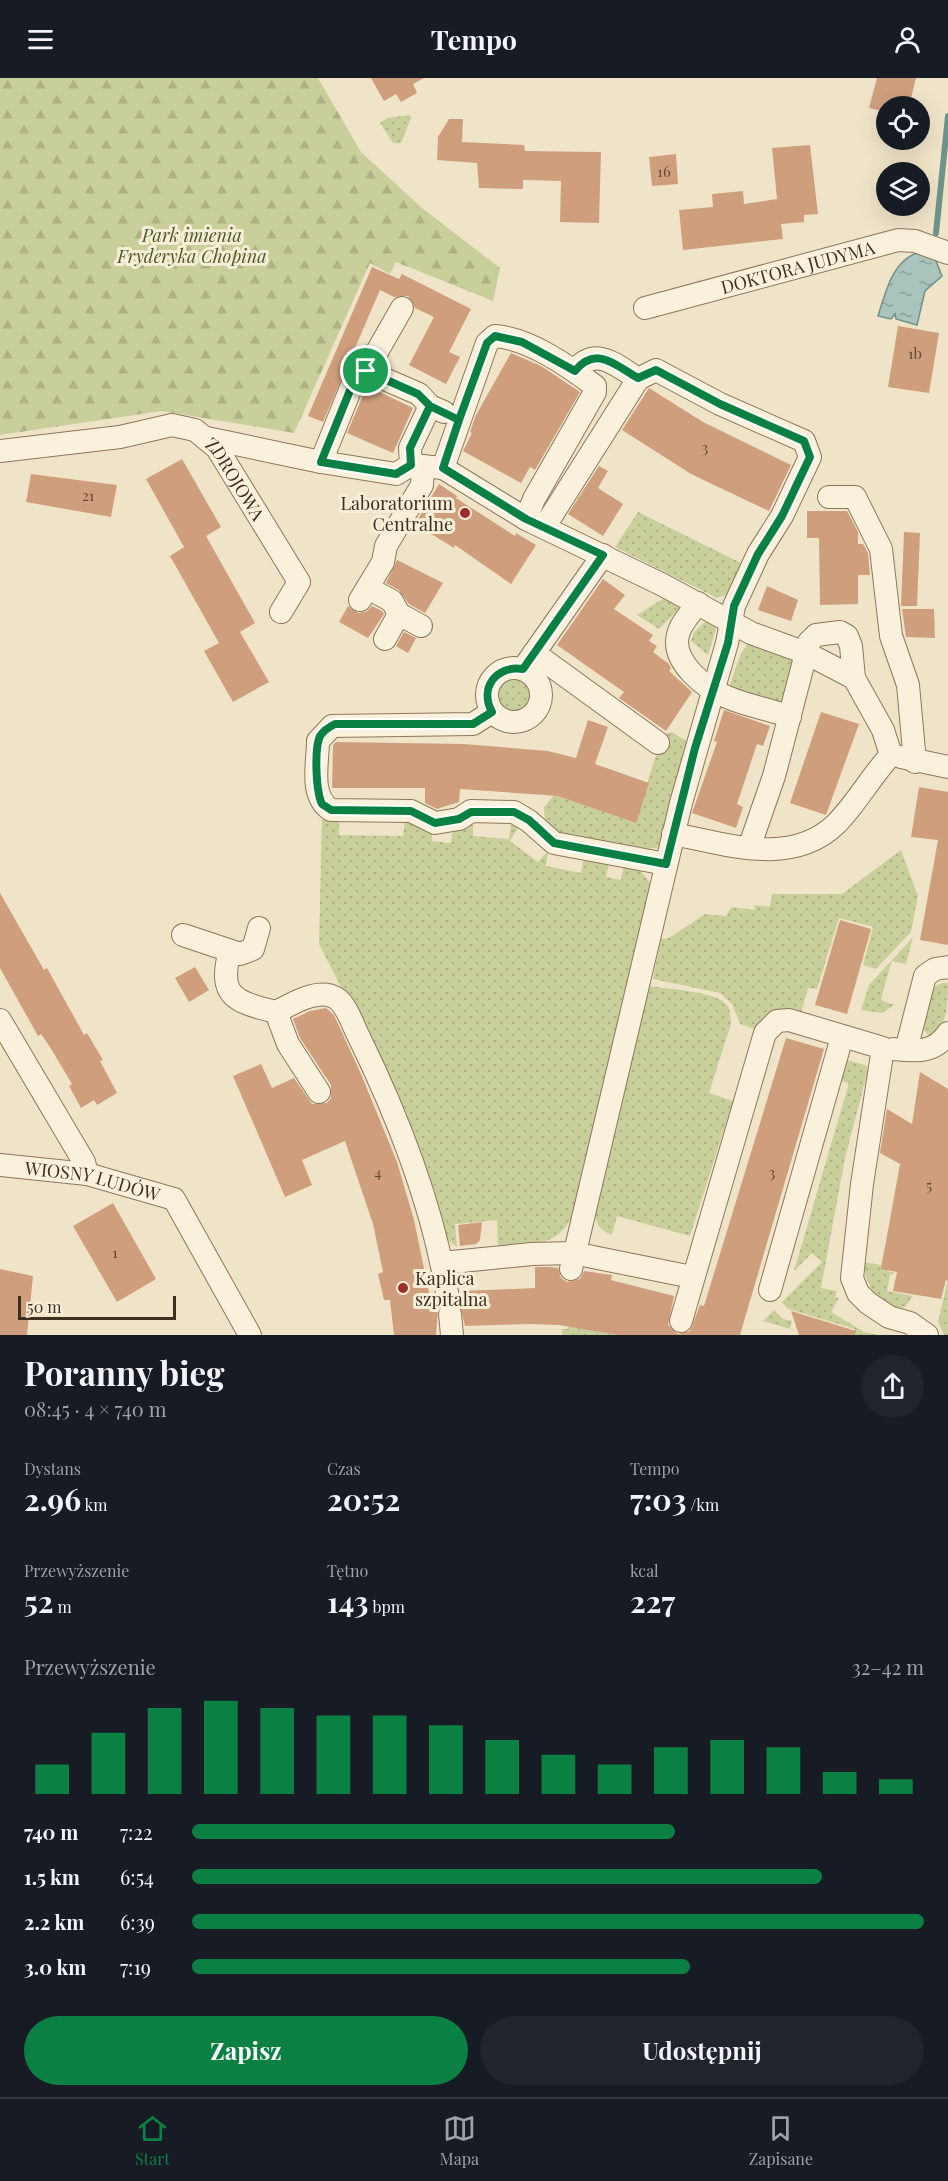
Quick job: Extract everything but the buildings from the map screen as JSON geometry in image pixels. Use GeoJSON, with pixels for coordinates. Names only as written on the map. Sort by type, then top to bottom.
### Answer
{"type":"FeatureCollection","features":[{"type":"Feature","properties":{"kind":"street","name":"DOKTORA JUDYMA"},"geometry":{"type":"LineString","coordinates":[[645,308],[898,240],[937,249]]}},
{"type":"Feature","properties":{"kind":"street"},"geometry":{"type":"LineString","coordinates":[[321,462],[355,378],[366,371],[402,308]]}},
{"type":"Feature","properties":{"kind":"street"},"geometry":{"type":"LineString","coordinates":[[421,626],[399,614],[393,601],[364,594],[383,562],[386,546],[422,485],[426,466],[459,420],[487,343],[495,336],[522,342],[575,371],[596,386],[595,392],[534,499],[536,523]]}},
{"type":"Feature","properties":{"kind":"street"},"geometry":{"type":"LineString","coordinates":[[575,371],[583,361],[593,358],[604,359],[638,378]]}},
{"type":"Feature","properties":{"kind":"street"},"geometry":{"type":"LineString","coordinates":[[536,523],[638,378],[656,370],[720,404],[804,441],[808,449],[810,457],[782,516],[747,575],[734,606],[732,623],[673,834],[572,1261]]}},
{"type":"Feature","properties":{"kind":"street"},"geometry":{"type":"LineString","coordinates":[[366,371],[418,394],[430,406],[459,420]]}},
{"type":"Feature","properties":{"kind":"street"},"geometry":{"type":"LineString","coordinates":[[430,406],[410,448],[426,466],[698,603],[732,623],[806,653],[854,678]]}},
{"type":"Feature","properties":{"kind":"street","name":"ZDROJOWA"},"geometry":{"type":"LineString","coordinates":[[0,451],[120,437],[172,425],[195,430],[217,448],[299,582],[281,612]]}},
{"type":"Feature","properties":{"kind":"street"},"geometry":{"type":"LineString","coordinates":[[207,438],[321,462],[396,474],[426,466]]}},
{"type":"Feature","properties":{"kind":"street"},"geometry":{"type":"LineString","coordinates":[[829,497],[855,497],[881,549],[891,636],[908,685],[915,762]]}},
{"type":"Feature","properties":{"kind":"street"},"geometry":{"type":"LineString","coordinates":[[528,661],[539,684],[541,700],[538,709],[525,720],[516,723],[507,722],[492,712],[487,696],[492,679],[506,669],[528,661],[603,555]]}},
{"type":"Feature","properties":{"kind":"street"},"geometry":{"type":"LineString","coordinates":[[698,603],[678,634],[678,650],[688,668],[712,689],[728,698],[790,717]]}},
{"type":"Feature","properties":{"kind":"street"},"geometry":{"type":"LineString","coordinates":[[385,639],[399,614]]}},
{"type":"Feature","properties":{"kind":"street"},"geometry":{"type":"LineString","coordinates":[[749,848],[790,717],[809,642],[816,635],[840,632],[847,636],[851,646],[854,678],[883,730],[891,754]]}},
{"type":"Feature","properties":{"kind":"street"},"geometry":{"type":"LineString","coordinates":[[528,661],[658,743]]}},
{"type":"Feature","properties":{"kind":"street"},"geometry":{"type":"LineString","coordinates":[[492,712],[473,724],[332,726],[322,734],[318,741],[318,796],[322,804],[331,810],[411,811],[435,823],[459,819],[471,812],[514,812],[529,820],[554,843],[666,864]]}},
{"type":"Feature","properties":{"kind":"street"},"geometry":{"type":"LineString","coordinates":[[891,754],[915,762],[948,767]]}},
{"type":"Feature","properties":{"kind":"street"},"geometry":{"type":"LineString","coordinates":[[673,834],[749,848],[786,848],[820,836],[838,822],[891,754]]}},
{"type":"Feature","properties":{"kind":"street"},"geometry":{"type":"LineString","coordinates":[[183,935],[240,954],[253,949],[259,928]]}},
{"type":"Feature","properties":{"kind":"street"},"geometry":{"type":"LineString","coordinates":[[230,951],[225,983],[228,991],[248,1005],[276,1012],[317,995],[338,999],[377,1074],[421,1188],[442,1263],[450,1316]]}},
{"type":"Feature","properties":{"kind":"street"},"geometry":{"type":"LineString","coordinates":[[906,1050],[925,976],[935,969],[948,967]]}},
{"type":"Feature","properties":{"kind":"street"},"geometry":{"type":"LineString","coordinates":[[276,1012],[288,1044],[320,1092]]}},
{"type":"Feature","properties":{"kind":"street"},"geometry":{"type":"LineString","coordinates":[[0,1020],[84,1162],[87,1174]]}},
{"type":"Feature","properties":{"kind":"street"},"geometry":{"type":"LineString","coordinates":[[681,1322],[765,1033],[777,1021],[789,1020],[883,1048],[925,1051],[936,1046],[948,1033]]}},
{"type":"Feature","properties":{"kind":"street"},"geometry":{"type":"LineString","coordinates":[[770,1290],[842,1036]]}},
{"type":"Feature","properties":{"kind":"street"},"geometry":{"type":"LineString","coordinates":[[883,1048],[862,1185],[852,1278],[858,1293],[868,1303],[889,1317],[910,1323],[927,1335]]}},
{"type":"Feature","properties":{"kind":"street","name":"WIOSNY LUDÓW"},"geometry":{"type":"LineString","coordinates":[[0,1165],[87,1174],[174,1199],[250,1335]]}},
{"type":"Feature","properties":{"kind":"street"},"geometry":{"type":"LineString","coordinates":[[442,1263],[532,1254],[693,1277]]}},
{"type":"Feature","properties":{"kind":"green space","name":"Park imienia Fryderyka Chopina"},"geometry":{"type":"Polygon","coordinates":[[[0,78],[318,78],[361,152],[422,208],[500,268],[493,301],[396,262],[390,274],[370,263],[294,433],[162,411],[0,435],[0,78]]]}},
{"type":"Feature","properties":{"kind":"green space"},"geometry":{"type":"Polygon","coordinates":[[[409,115],[411,118],[401,143],[393,143],[380,123],[387,118],[409,115]]]}},
{"type":"Feature","properties":{"kind":"green space"},"geometry":{"type":"Polygon","coordinates":[[[638,512],[743,564],[728,594],[717,598],[615,547],[638,512]]]}},
{"type":"Feature","properties":{"kind":"green space"},"geometry":{"type":"Polygon","coordinates":[[[666,597],[679,606],[679,609],[659,629],[637,615],[666,597]]]}},
{"type":"Feature","properties":{"kind":"green space"},"geometry":{"type":"Polygon","coordinates":[[[707,620],[716,625],[708,655],[691,641],[694,632],[707,620]]]}},
{"type":"Feature","properties":{"kind":"green space"},"geometry":{"type":"Polygon","coordinates":[[[747,645],[754,645],[793,661],[784,700],[780,704],[728,690],[741,653],[747,645]]]}},
{"type":"Feature","properties":{"kind":"green space"},"geometry":{"type":"Polygon","coordinates":[[[515,676],[523,677],[529,682],[534,688],[534,704],[529,710],[523,715],[515,716],[507,715],[501,710],[496,704],[495,696],[496,688],[501,682],[507,677],[515,676]]]}},
{"type":"Feature","properties":{"kind":"green space"},"geometry":{"type":"Polygon","coordinates":[[[672,732],[688,742],[664,844],[656,848],[637,849],[557,835],[545,826],[544,807],[555,794],[635,823],[662,735],[672,732]]]}},
{"type":"Feature","properties":{"kind":"green space"},"geometry":{"type":"Polygon","coordinates":[[[322,819],[339,820],[339,835],[403,836],[405,820],[432,832],[432,841],[451,843],[452,833],[473,820],[473,836],[509,839],[511,823],[518,828],[510,841],[538,862],[548,851],[546,866],[581,873],[584,857],[609,862],[606,877],[621,880],[624,864],[640,870],[651,884],[573,1215],[567,1225],[551,1239],[531,1245],[498,1248],[497,1220],[455,1224],[457,1247],[444,1238],[382,1067],[319,944],[322,819]]]}},
{"type":"Feature","properties":{"kind":"green space"},"geometry":{"type":"Polygon","coordinates":[[[901,850],[918,896],[911,932],[876,969],[863,965],[873,927],[839,918],[817,989],[808,988],[801,1013],[781,1010],[769,1014],[755,1029],[740,1024],[732,1004],[720,993],[653,979],[661,939],[669,938],[705,914],[726,916],[731,907],[754,910],[755,905],[770,907],[772,894],[842,894],[901,850]]]}},
{"type":"Feature","properties":{"kind":"green space"},"geometry":{"type":"Polygon","coordinates":[[[913,937],[906,964],[892,961],[886,980],[881,1000],[894,1005],[882,1013],[861,1010],[869,985],[913,937]]]}},
{"type":"Feature","properties":{"kind":"green space"},"geometry":{"type":"Polygon","coordinates":[[[948,983],[946,1015],[940,1028],[928,1035],[921,1026],[931,988],[948,983]]]}},
{"type":"Feature","properties":{"kind":"green space"},"geometry":{"type":"Polygon","coordinates":[[[649,986],[691,991],[713,997],[727,1005],[730,1012],[731,1024],[709,1093],[733,1101],[690,1236],[617,1216],[612,1235],[600,1227],[595,1214],[649,986]]]}},
{"type":"Feature","properties":{"kind":"green space"},"geometry":{"type":"Polygon","coordinates":[[[841,1058],[867,1066],[868,1070],[845,1158],[821,1288],[837,1291],[835,1297],[839,1298],[831,1312],[864,1332],[879,1335],[853,1335],[855,1329],[788,1309],[782,1302],[822,1262],[812,1253],[794,1271],[849,1083],[841,1081],[838,1070],[841,1058]]]}},
{"type":"Feature","properties":{"kind":"green space"},"geometry":{"type":"Polygon","coordinates":[[[884,1250],[891,1251],[887,1271],[896,1273],[890,1275],[887,1291],[913,1296],[905,1307],[888,1305],[881,1300],[870,1287],[867,1279],[863,1262],[881,1265],[884,1250]]]}},
{"type":"Feature","properties":{"kind":"green space"},"geometry":{"type":"Polygon","coordinates":[[[948,1279],[948,1335],[944,1335],[938,1322],[948,1279]]]}},
{"type":"Feature","properties":{"kind":"green space"},"geometry":{"type":"Polygon","coordinates":[[[774,1310],[783,1319],[792,1321],[790,1329],[763,1321],[774,1310]]]}},
{"type":"Feature","properties":{"kind":"green space"},"geometry":{"type":"Polygon","coordinates":[[[569,1326],[618,1335],[562,1335],[562,1329],[568,1329],[569,1326]]]}},
{"type":"Feature","properties":{"kind":"water"},"geometry":{"type":"Polygon","coordinates":[[[919,252],[934,256],[942,276],[925,291],[917,325],[896,319],[895,314],[891,319],[878,316],[887,287],[896,270],[902,262],[919,252]]]}},
{"type":"Feature","properties":{"kind":"waterway"},"geometry":{"type":"LineString","coordinates":[[936,233],[948,116]]}},
{"type":"Feature","properties":{"kind":"place","name":"Laboratorium Centralne"},"geometry":{"type":"Point","coordinates":[465,513]}},
{"type":"Feature","properties":{"kind":"place","name":"Kaplica szpitalna"},"geometry":{"type":"Point","coordinates":[403,1288]}},
{"type":"Feature","properties":{"kind":"route"},"geometry":{"type":"LineString","coordinates":[[366,371],[355,378],[321,462],[396,474],[411,465],[410,448],[430,406],[459,420],[487,343],[495,336],[508,337],[522,342],[575,371],[583,361],[593,358],[604,359],[638,378],[647,372],[656,370],[720,404],[804,441],[810,457],[782,516],[747,575],[734,606],[728,643],[695,748],[666,864],[554,843],[529,820],[514,812],[471,812],[447,823],[435,823],[422,819],[411,811],[331,810],[322,804],[318,796],[317,784],[318,741],[327,728],[335,724],[473,724],[492,712],[487,696],[492,679],[506,669],[523,669],[603,555],[526,519],[443,468],[459,420],[430,406],[418,394],[366,371]]}}]}
